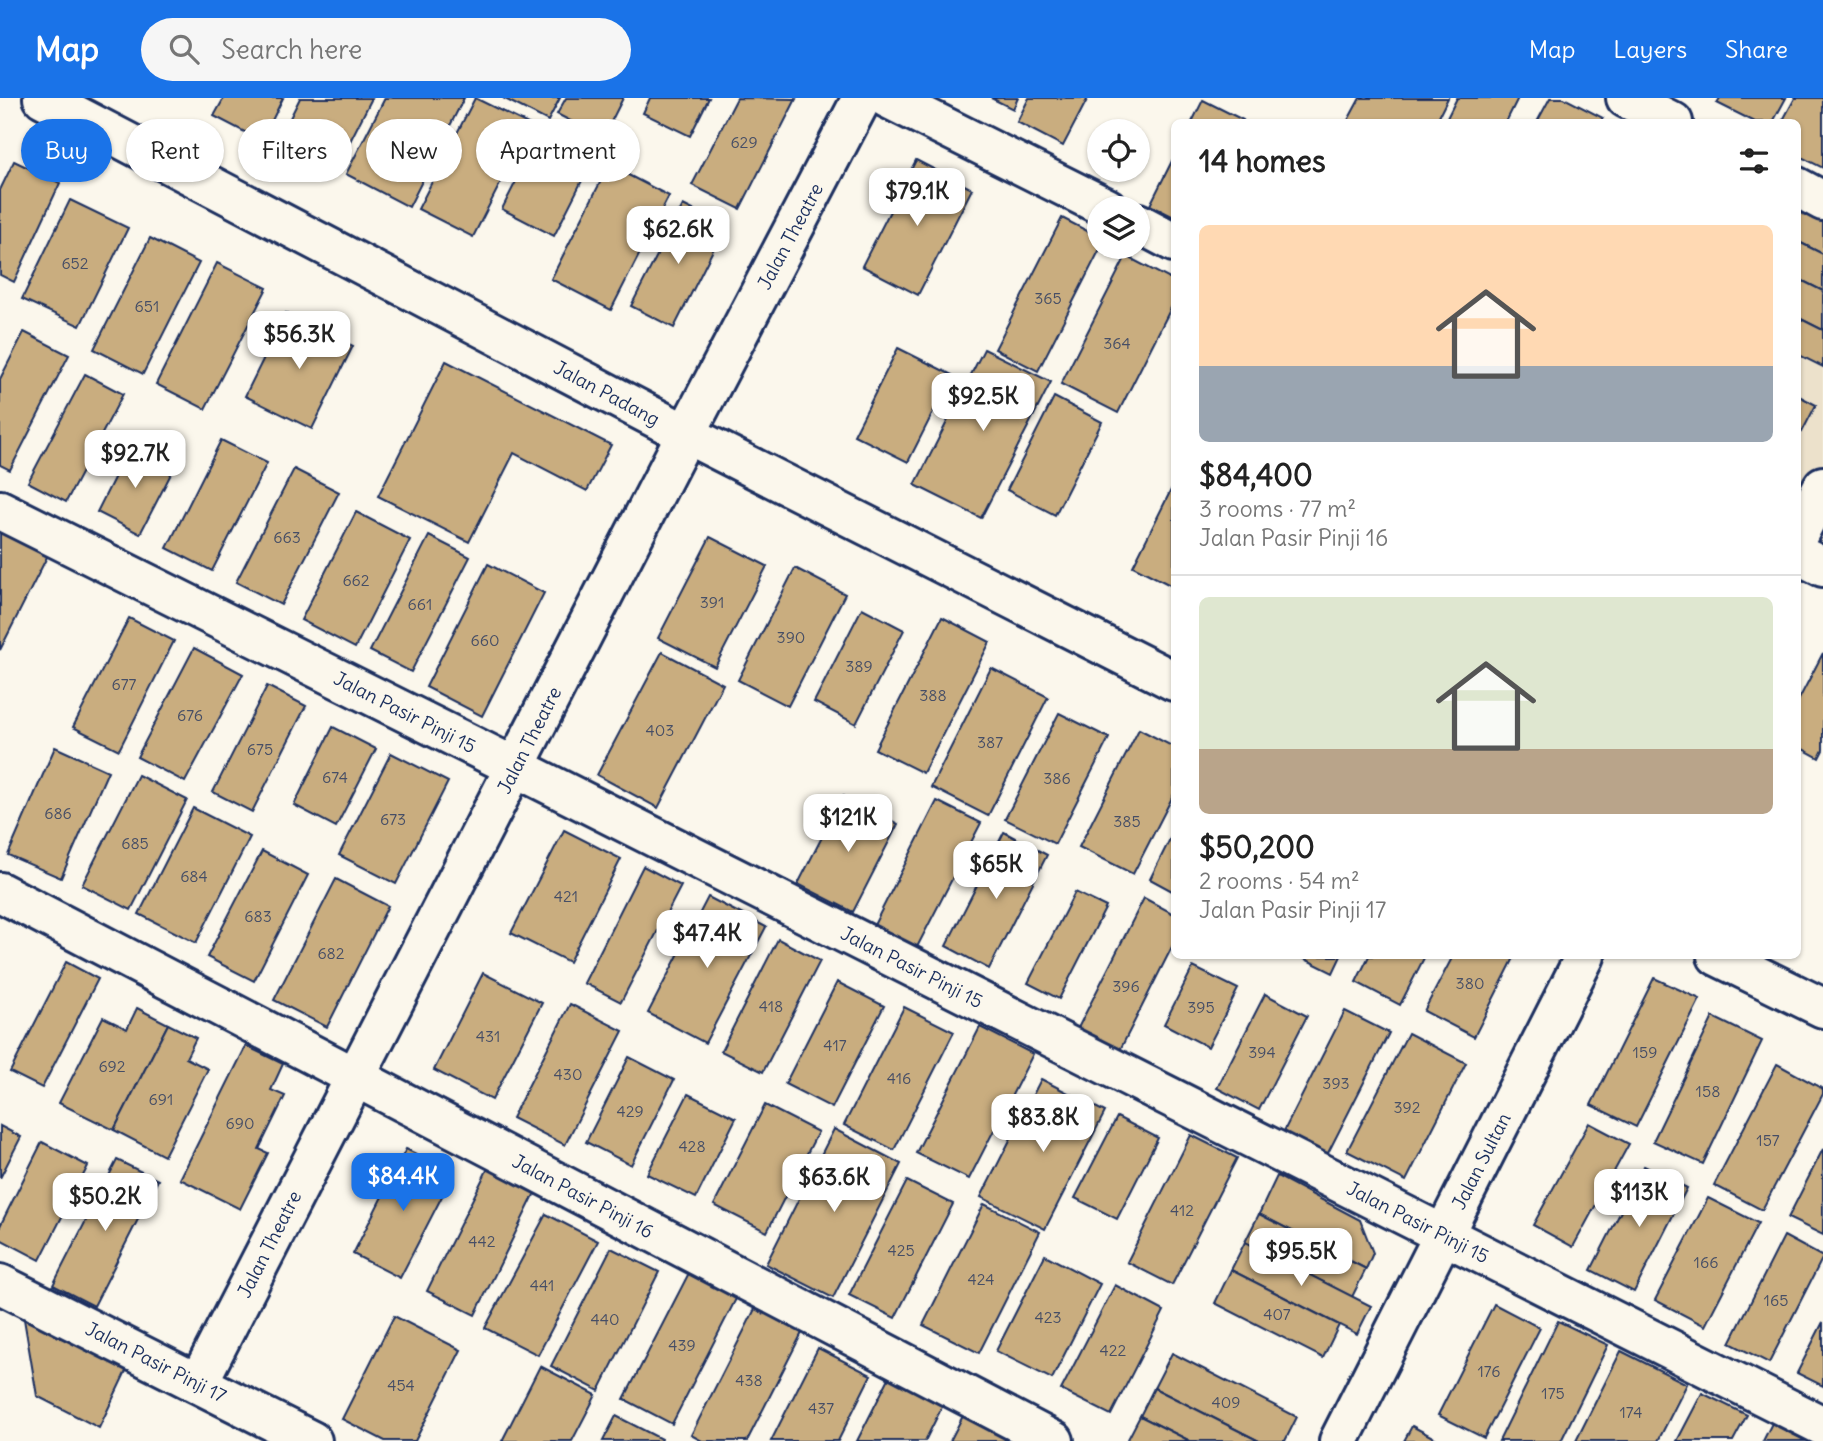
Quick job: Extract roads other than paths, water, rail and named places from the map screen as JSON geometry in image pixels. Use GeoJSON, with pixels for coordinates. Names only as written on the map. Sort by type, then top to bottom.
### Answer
{"type":"FeatureCollection","features":[{"type":"Feature","properties":{"kind":"street","name":"Jalan Padang"},"geometry":{"type":"LineString","coordinates":[[43,98],[686,434],[1171,679]]}},
{"type":"Feature","properties":{"kind":"street","name":"Jalan Theatre"},"geometry":{"type":"LineString","coordinates":[[198,1383],[686,434],[863,98]]}},
{"type":"Feature","properties":{"kind":"street"},"geometry":{"type":"LineString","coordinates":[[887,98],[1087,198]]}},
{"type":"Feature","properties":{"kind":"street"},"geometry":{"type":"LineString","coordinates":[[1626,98],[1667,119]]}},
{"type":"Feature","properties":{"kind":"street"},"geometry":{"type":"LineString","coordinates":[[1801,189],[1823,201]]}},
{"type":"Feature","properties":{"kind":"street"},"geometry":{"type":"LineString","coordinates":[[1150,229],[1171,240]]}},
{"type":"Feature","properties":{"kind":"street"},"geometry":{"type":"LineString","coordinates":[[1801,529],[1823,486]]}},
{"type":"Feature","properties":{"kind":"street","name":"Jalan Pasir Pinji 15"},"geometry":{"type":"LineString","coordinates":[[0,510],[1823,1426]]}},
{"type":"Feature","properties":{"kind":"street"},"geometry":{"type":"LineString","coordinates":[[1801,556],[1823,567]]}},
{"type":"Feature","properties":{"kind":"street","name":"Jalan Pasir Pinji 16"},"geometry":{"type":"LineString","coordinates":[[0,892],[1054,1441]]}},
{"type":"Feature","properties":{"kind":"street","name":"Jalan Sultan"},"geometry":{"type":"LineString","coordinates":[[1339,1441],[1583,959]]}},
{"type":"Feature","properties":{"kind":"street"},"geometry":{"type":"LineString","coordinates":[[1723,959],[1823,1008]]}},
{"type":"Feature","properties":{"kind":"street","name":"Jalan Pasir Pinji 17"},"geometry":{"type":"LineString","coordinates":[[0,1284],[312,1441]]}}]}
